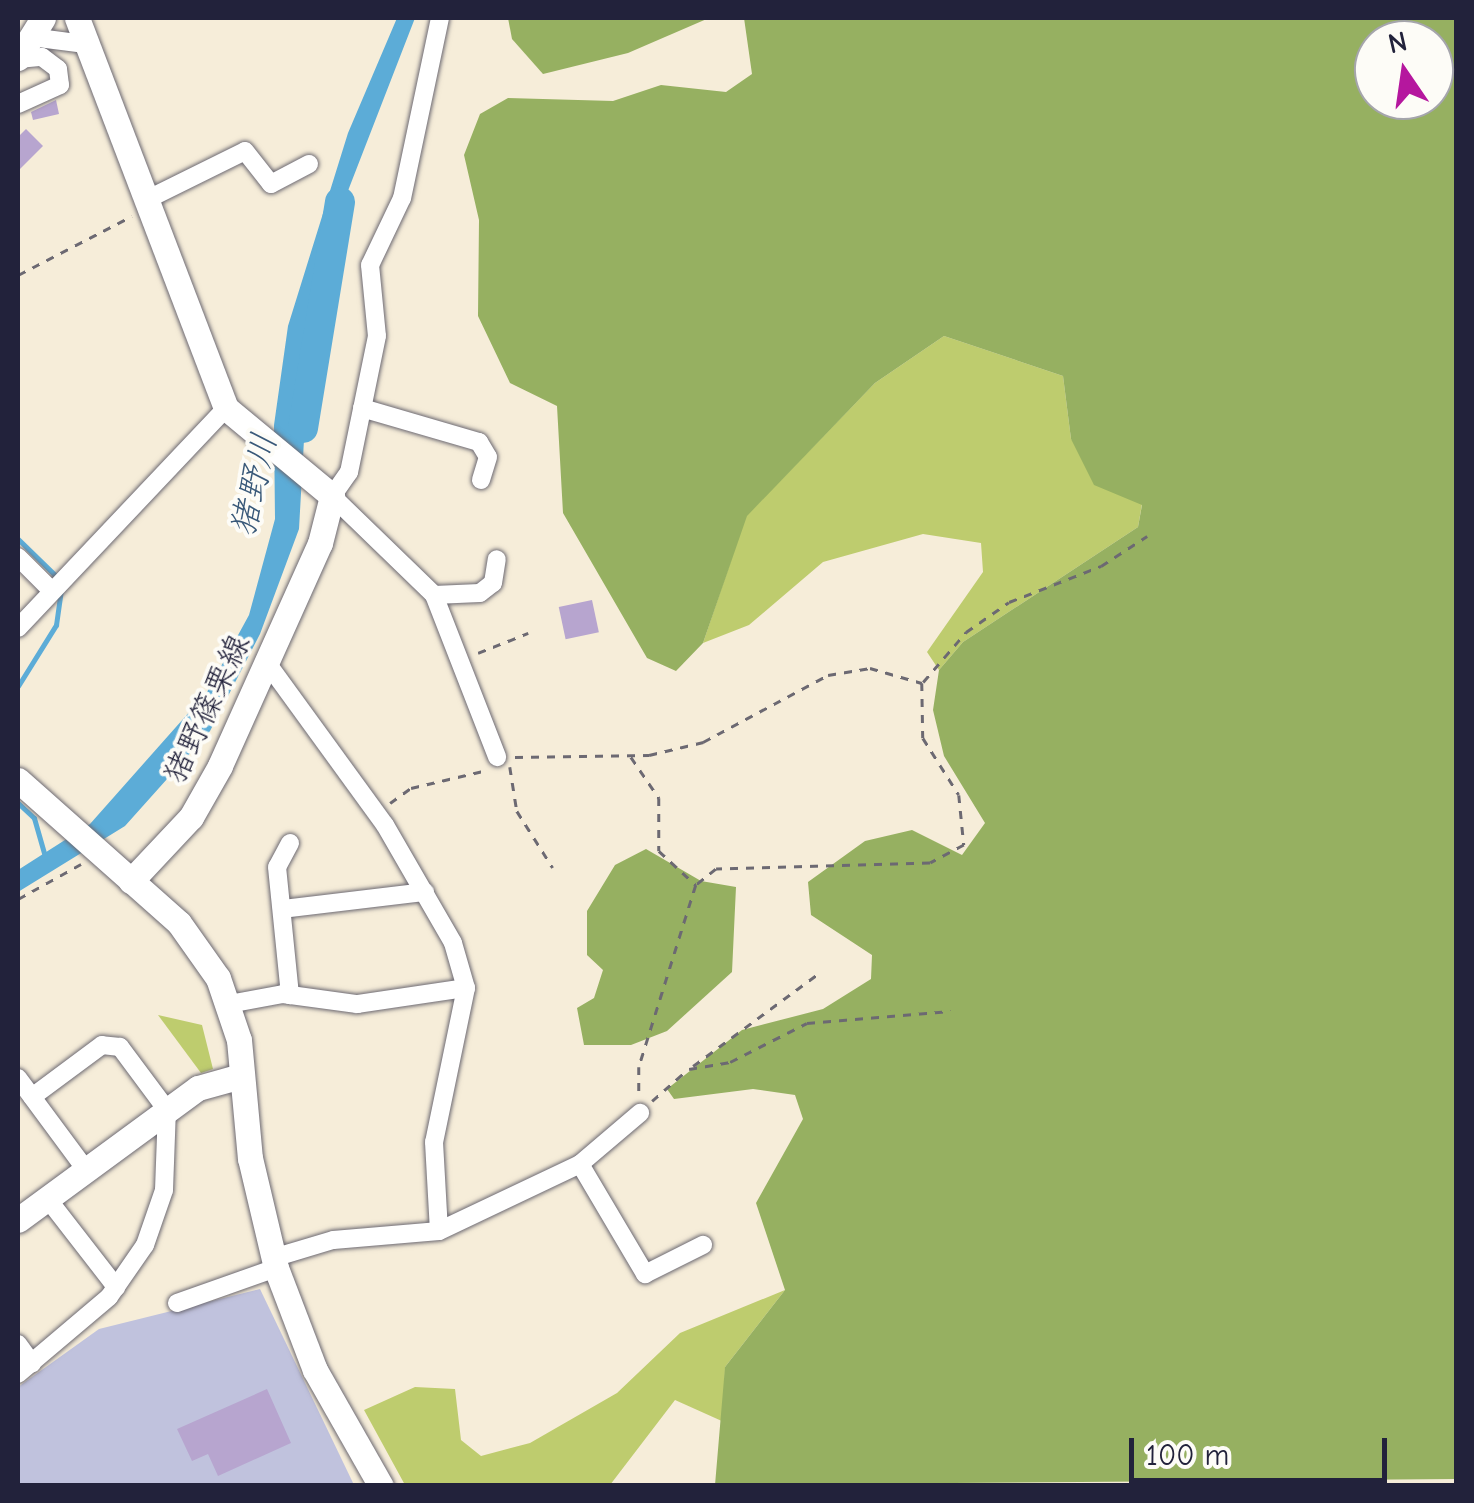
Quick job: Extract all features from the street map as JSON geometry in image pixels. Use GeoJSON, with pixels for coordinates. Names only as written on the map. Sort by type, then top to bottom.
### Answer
{"type":"FeatureCollection","features":[{"type":"Feature","properties":{"kind":"main road"},"geometry":{"type":"LineString","coordinates":[[76,18],[226,408],[326,487]]}},
{"type":"Feature","properties":{"kind":"main road","name":"猪野篠栗線"},"geometry":{"type":"LineString","coordinates":[[130,881],[192,816],[320,543],[326,487]]}},
{"type":"Feature","properties":{"kind":"main road"},"geometry":{"type":"LineString","coordinates":[[18,780],[194,940],[229,1004],[274,1263],[315,1370],[377,1484]]}},
{"type":"Feature","properties":{"kind":"main road"},"geometry":{"type":"LineString","coordinates":[[18,1220],[198,1088],[241,1076]]}},
{"type":"Feature","properties":{"kind":"street"},"geometry":{"type":"LineString","coordinates":[[440,18],[402,198],[370,264],[377,336],[349,472],[326,487],[434,595],[497,758]]}},
{"type":"Feature","properties":{"kind":"street"},"geometry":{"type":"LineString","coordinates":[[27,43],[84,44]]}},
{"type":"Feature","properties":{"kind":"street"},"geometry":{"type":"LineString","coordinates":[[18,104],[60,85],[58,69],[27,43]]}},
{"type":"Feature","properties":{"kind":"street"},"geometry":{"type":"LineString","coordinates":[[147,203],[245,150],[271,184],[309,164]]}},
{"type":"Feature","properties":{"kind":"street"},"geometry":{"type":"LineString","coordinates":[[18,628],[226,408]]}},
{"type":"Feature","properties":{"kind":"street"},"geometry":{"type":"LineString","coordinates":[[362,408],[479,442],[488,457],[481,480]]}},
{"type":"Feature","properties":{"kind":"street"},"geometry":{"type":"LineString","coordinates":[[18,556],[52,592]]}},
{"type":"Feature","properties":{"kind":"street"},"geometry":{"type":"LineString","coordinates":[[434,595],[480,592],[493,583],[497,560]]}},
{"type":"Feature","properties":{"kind":"street"},"geometry":{"type":"LineString","coordinates":[[265,660],[369,801],[424,892],[466,988],[434,1142],[439,1231]]}},
{"type":"Feature","properties":{"kind":"street"},"geometry":{"type":"LineString","coordinates":[[290,843],[277,867],[290,994]]}},
{"type":"Feature","properties":{"kind":"street"},"geometry":{"type":"LineString","coordinates":[[282,909],[424,892]]}},
{"type":"Feature","properties":{"kind":"street"},"geometry":{"type":"LineString","coordinates":[[229,1004],[290,994],[358,1004],[466,988]]}},
{"type":"Feature","properties":{"kind":"street"},"geometry":{"type":"LineString","coordinates":[[18,1344],[25,1368],[116,1287],[145,1246],[164,1190],[167,1110],[120,1047],[102,1045],[32,1097]]}},
{"type":"Feature","properties":{"kind":"street"},"geometry":{"type":"LineString","coordinates":[[18,1078],[86,1170]]}},
{"type":"Feature","properties":{"kind":"street"},"geometry":{"type":"LineString","coordinates":[[177,1303],[333,1240],[439,1231],[580,1164],[640,1113]]}},
{"type":"Feature","properties":{"kind":"street"},"geometry":{"type":"LineString","coordinates":[[580,1164],[645,1274],[703,1246]]}},
{"type":"Feature","properties":{"kind":"street"},"geometry":{"type":"LineString","coordinates":[[48,1198],[116,1287]]}},
{"type":"Feature","properties":{"kind":"path"},"geometry":{"type":"LineString","coordinates":[[18,275],[147,203]]}},
{"type":"Feature","properties":{"kind":"path"},"geometry":{"type":"LineString","coordinates":[[640,1113],[639,1067],[696,885],[735,862],[889,867],[954,857],[966,818],[923,738],[922,683],[1009,602],[1101,566],[1147,536]]}},
{"type":"Feature","properties":{"kind":"path"},"geometry":{"type":"LineString","coordinates":[[460,665],[528,633]]}},
{"type":"Feature","properties":{"kind":"path"},"geometry":{"type":"LineString","coordinates":[[369,801],[398,803],[411,788],[485,770],[497,758],[631,756],[703,742],[828,675],[870,668],[922,683]]}},
{"type":"Feature","properties":{"kind":"path"},"geometry":{"type":"LineString","coordinates":[[631,756],[658,798],[659,851],[696,885]]}},
{"type":"Feature","properties":{"kind":"path"},"geometry":{"type":"LineString","coordinates":[[497,758],[510,767],[517,811],[554,868]]}},
{"type":"Feature","properties":{"kind":"path"},"geometry":{"type":"LineString","coordinates":[[18,899],[100,854]]}},
{"type":"Feature","properties":{"kind":"path"},"geometry":{"type":"LineString","coordinates":[[640,1113],[689,1069],[818,974]]}},
{"type":"Feature","properties":{"kind":"path"},"geometry":{"type":"LineString","coordinates":[[689,1069],[730,1062],[807,1024],[951,1011]]}},
{"type":"Feature","properties":{"kind":"shaded area"},"geometry":{"type":"Polygon","coordinates":[[[260,1289],[354,1485],[18,1485],[18,1387],[99,1329],[260,1289]]]}},
{"type":"Feature","properties":{"kind":"green space"},"geometry":{"type":"Polygon","coordinates":[[[508,18],[709,18],[628,53],[543,74],[512,39],[508,18]]]}},
{"type":"Feature","properties":{"kind":"green space"},"geometry":{"type":"Polygon","coordinates":[[[744,18],[1456,18],[1456,1479],[715,1485],[725,1367],[785,1290],[756,1203],[803,1119],[795,1095],[753,1089],[674,1099],[667,1089],[742,1030],[823,1009],[871,979],[872,955],[811,915],[808,882],[865,841],[912,830],[962,855],[985,823],[944,756],[933,710],[939,670],[963,642],[1138,527],[1142,505],[1094,485],[1071,439],[1063,376],[944,336],[875,383],[747,516],[703,643],[676,671],[647,658],[563,513],[557,406],[510,383],[478,316],[479,220],[464,155],[480,114],[508,98],[613,101],[661,85],[726,92],[752,74],[744,18]]]}},
{"type":"Feature","properties":{"kind":"green space"},"geometry":{"type":"Polygon","coordinates":[[[944,336],[1063,376],[1071,439],[1142,504],[1138,527],[963,642],[939,670],[927,652],[983,572],[981,543],[923,534],[823,562],[749,625],[703,643],[746,516],[875,383],[944,336]]]}},
{"type":"Feature","properties":{"kind":"green space"},"geometry":{"type":"Polygon","coordinates":[[[646,849],[701,881],[736,887],[732,972],[667,1031],[631,1045],[584,1045],[577,1008],[594,998],[603,970],[587,955],[587,911],[615,865],[646,849]]]}},
{"type":"Feature","properties":{"kind":"green space"},"geometry":{"type":"Polygon","coordinates":[[[158,1015],[202,1025],[213,1069],[201,1073],[158,1015]]]}},
{"type":"Feature","properties":{"kind":"green space"},"geometry":{"type":"Polygon","coordinates":[[[785,1290],[725,1367],[724,1422],[675,1400],[610,1485],[405,1485],[364,1410],[415,1387],[455,1389],[461,1440],[481,1456],[530,1443],[617,1393],[680,1333],[785,1290]]]}},
{"type":"Feature","properties":{"kind":"water"},"geometry":{"type":"Polygon","coordinates":[[[397,18],[415,18],[332,232],[307,386],[299,529],[260,634],[210,731],[125,826],[18,892],[18,870],[90,824],[207,692],[249,615],[275,519],[274,425],[288,326],[348,133],[397,18]]]}},
{"type":"Feature","properties":{"kind":"building"},"geometry":{"type":"Polygon","coordinates":[[[56,100],[59,114],[33,120],[31,112],[56,100]]]}},
{"type":"Feature","properties":{"kind":"building"},"geometry":{"type":"Polygon","coordinates":[[[26,129],[43,146],[18,171],[18,137],[26,129]]]}},
{"type":"Feature","properties":{"kind":"building"},"geometry":{"type":"Polygon","coordinates":[[[592,600],[599,632],[566,639],[559,607],[592,600]]]}},
{"type":"Feature","properties":{"kind":"building"},"geometry":{"type":"Polygon","coordinates":[[[267,1389],[291,1443],[218,1476],[208,1454],[192,1461],[177,1429],[267,1389]]]}},
{"type":"Feature","properties":{"kind":"waterway","name":"猪野川"},"geometry":{"type":"LineString","coordinates":[[303,428],[340,202]]}},
{"type":"Feature","properties":{"kind":"waterway"},"geometry":{"type":"LineString","coordinates":[[18,539],[58,578]]}},
{"type":"Feature","properties":{"kind":"waterway"},"geometry":{"type":"LineString","coordinates":[[18,686],[56,625],[61,589]]}},
{"type":"Feature","properties":{"kind":"waterway"},"geometry":{"type":"LineString","coordinates":[[18,803],[34,818],[45,856]]}}]}
